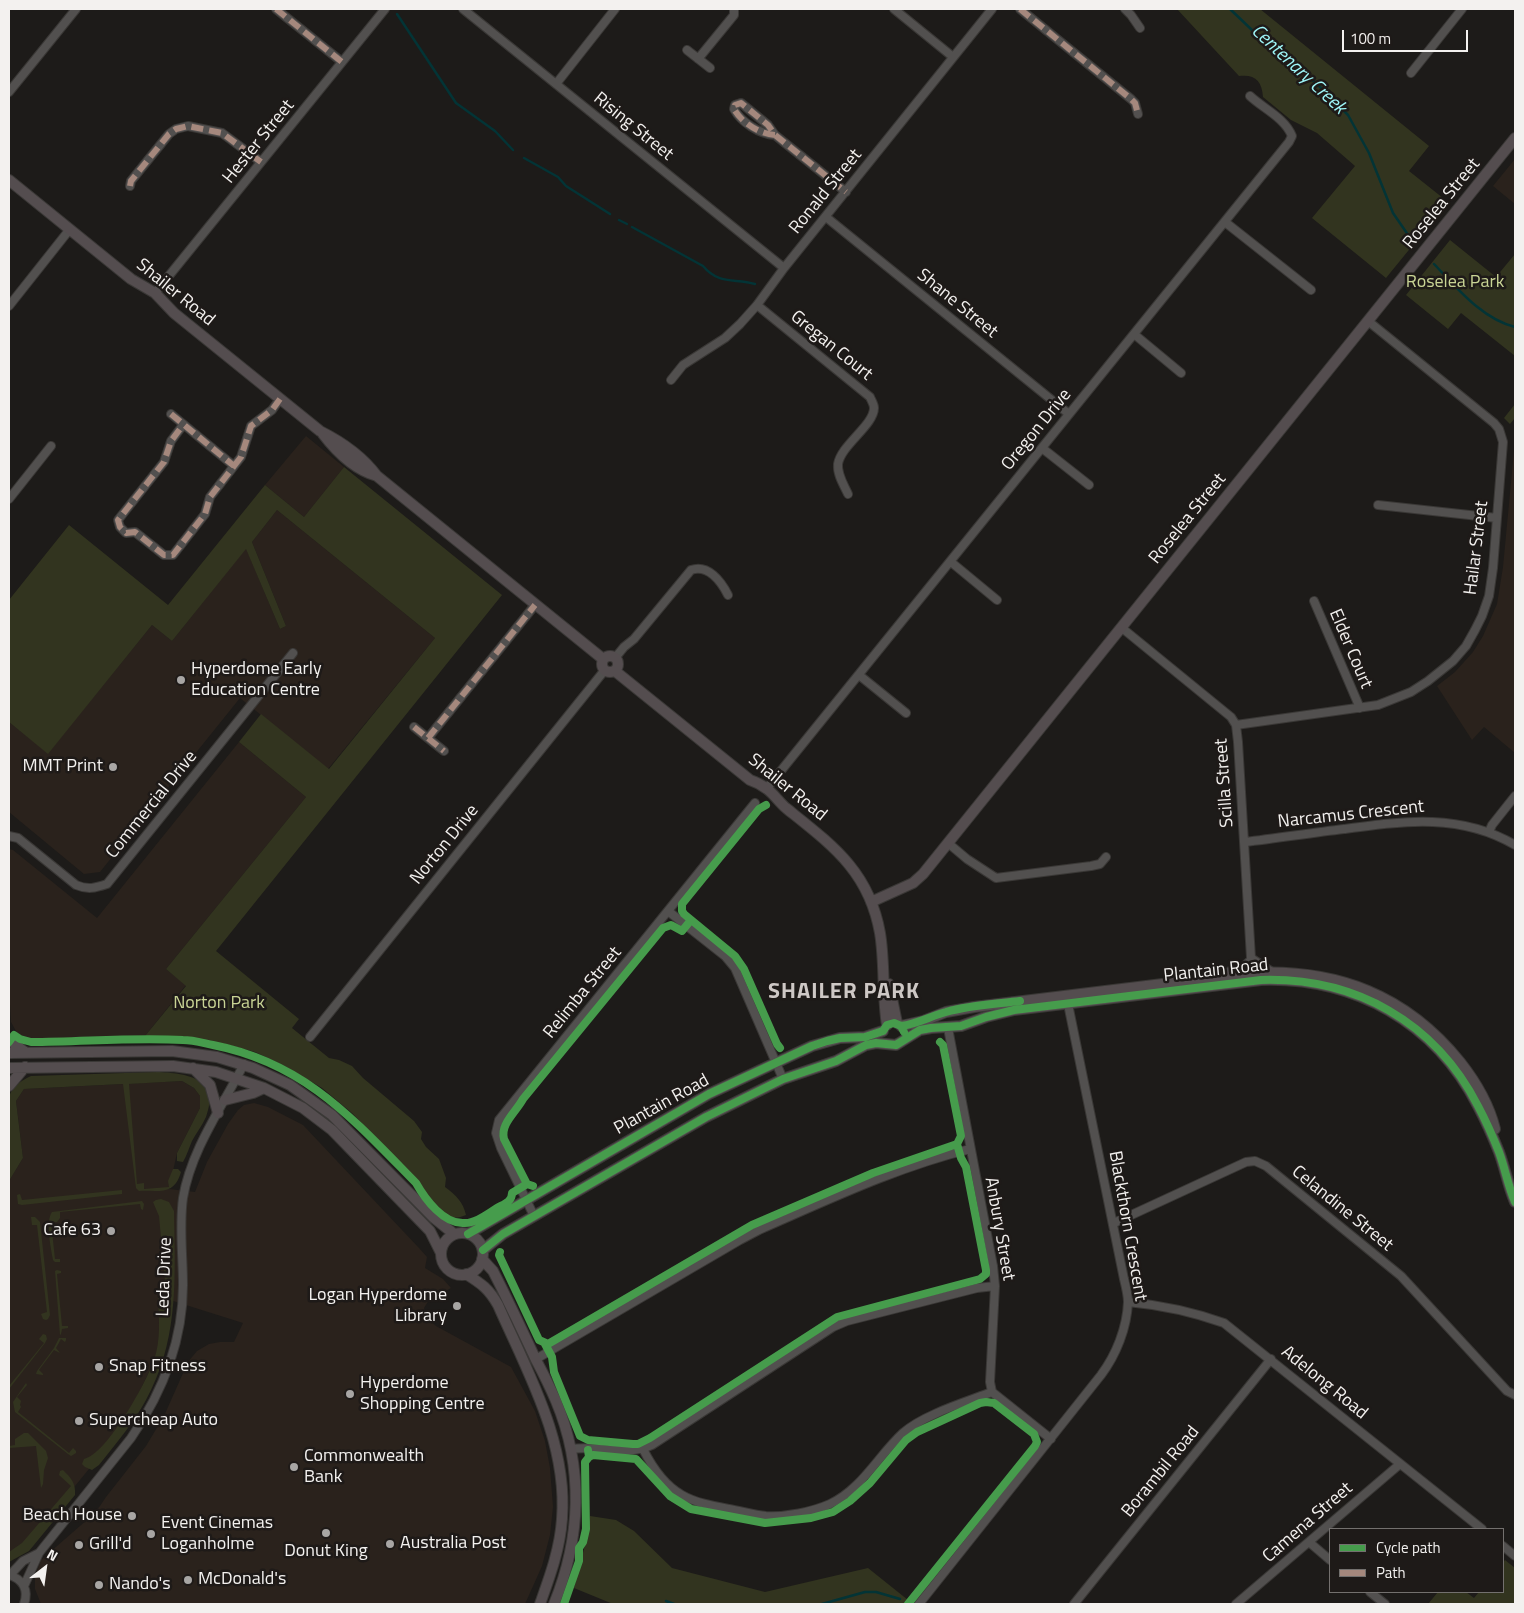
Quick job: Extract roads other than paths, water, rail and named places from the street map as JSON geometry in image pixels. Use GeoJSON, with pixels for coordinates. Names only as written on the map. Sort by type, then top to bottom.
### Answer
{"type":"FeatureCollection","features":[{"type":"Feature","properties":{"kind":"street"},"geometry":{"type":"LineString","coordinates":[[9,92],[76,9]]}},
{"type":"Feature","properties":{"kind":"street"},"geometry":{"type":"LineString","coordinates":[[276,9],[342,62]]}},
{"type":"Feature","properties":{"kind":"street","name":"Hester Street"},"geometry":{"type":"LineString","coordinates":[[155,293],[385,9]]}},
{"type":"Feature","properties":{"kind":"street","name":"Rising Street"},"geometry":{"type":"LineString","coordinates":[[463,9],[784,268]]}},
{"type":"Feature","properties":{"kind":"street"},"geometry":{"type":"LineString","coordinates":[[556,84],[615,9]]}},
{"type":"Feature","properties":{"kind":"street"},"geometry":{"type":"LineString","coordinates":[[698,59],[734,15],[734,9]]}},
{"type":"Feature","properties":{"kind":"street"},"geometry":{"type":"LineString","coordinates":[[894,9],[953,57]]}},
{"type":"Feature","properties":{"kind":"street","name":"Ronald Street"},"geometry":{"type":"LineString","coordinates":[[671,380],[683,366],[725,338],[757,305],[784,268],[992,9]]}},
{"type":"Feature","properties":{"kind":"street"},"geometry":{"type":"LineString","coordinates":[[1020,9],[1131,99],[1135,103],[1138,114]]}},
{"type":"Feature","properties":{"kind":"street"},"geometry":{"type":"LineString","coordinates":[[1125,9],[1140,28]]}},
{"type":"Feature","properties":{"kind":"street"},"geometry":{"type":"LineString","coordinates":[[1411,73],[1462,9]]}},
{"type":"Feature","properties":{"kind":"street"},"geometry":{"type":"LineString","coordinates":[[687,50],[710,68]]}},
{"type":"Feature","properties":{"kind":"street","name":"Oregon Drive"},"geometry":{"type":"LineString","coordinates":[[766,788],[1290,142],[1292,136],[1289,128],[1250,96]]}},
{"type":"Feature","properties":{"kind":"street"},"geometry":{"type":"LineString","coordinates":[[775,135],[759,132],[736,113],[735,105],[741,104],[768,125],[775,135],[846,192]]}},
{"type":"Feature","properties":{"kind":"street"},"geometry":{"type":"LineString","coordinates":[[130,186],[130,181],[169,134],[188,126],[222,133],[261,162]]}},
{"type":"Feature","properties":{"kind":"street","name":"Roselea Street"},"geometry":{"type":"LineString","coordinates":[[871,902],[913,883],[923,874],[1515,138]]}},
{"type":"Feature","properties":{"kind":"street","name":"Shailer Road"},"geometry":{"type":"LineString","coordinates":[[9,180],[131,279],[155,293],[174,313],[320,431],[336,439],[355,453],[370,467],[376,476],[603,659]]}},
{"type":"Feature","properties":{"kind":"street","name":"Shane Street"},"geometry":{"type":"LineString","coordinates":[[826,216],[1069,414]]}},
{"type":"Feature","properties":{"kind":"street"},"geometry":{"type":"LineString","coordinates":[[1225,222],[1311,290]]}},
{"type":"Feature","properties":{"kind":"street"},"geometry":{"type":"LineString","coordinates":[[9,306],[70,229]]}},
{"type":"Feature","properties":{"kind":"street","name":"Gregan Court"},"geometry":{"type":"LineString","coordinates":[[757,305],[870,396],[874,407],[872,417],[841,456],[838,466],[840,477],[848,494]]}},
{"type":"Feature","properties":{"kind":"street","name":"Hailar Street"},"geometry":{"type":"LineString","coordinates":[[1236,725],[1378,705],[1411,692],[1447,666],[1466,646],[1482,616],[1489,596],[1503,442],[1499,429],[1368,321]]}},
{"type":"Feature","properties":{"kind":"street"},"geometry":{"type":"LineString","coordinates":[[1134,334],[1181,373]]}},
{"type":"Feature","properties":{"kind":"street"},"geometry":{"type":"LineString","coordinates":[[182,425],[170,441],[164,462],[118,520],[120,527],[126,533],[135,532],[164,556],[173,555],[205,514],[210,497],[241,457],[251,426],[272,410],[280,399]]}},
{"type":"Feature","properties":{"kind":"street"},"geometry":{"type":"LineString","coordinates":[[171,414],[234,466]]}},
{"type":"Feature","properties":{"kind":"street"},"geometry":{"type":"LineString","coordinates":[[9,499],[51,446]]}},
{"type":"Feature","properties":{"kind":"street"},"geometry":{"type":"LineString","coordinates":[[1042,448],[1089,486]]}},
{"type":"Feature","properties":{"kind":"street"},"geometry":{"type":"LineString","coordinates":[[1378,505],[1497,518]]}},
{"type":"Feature","properties":{"kind":"street"},"geometry":{"type":"LineString","coordinates":[[951,562],[997,600]]}},
{"type":"Feature","properties":{"kind":"street"},"geometry":{"type":"LineString","coordinates":[[615,658],[634,639],[691,570],[705,569],[722,583],[728,595]]}},
{"type":"Feature","properties":{"kind":"street","name":"Elder Court"},"geometry":{"type":"LineString","coordinates":[[1314,601],[1360,708]]}},
{"type":"Feature","properties":{"kind":"street"},"geometry":{"type":"LineString","coordinates":[[428,738],[535,605]]}},
{"type":"Feature","properties":{"kind":"street","name":"Scilla Street"},"geometry":{"type":"LineString","coordinates":[[1122,628],[1231,717],[1236,725],[1252,959]]}},
{"type":"Feature","properties":{"kind":"street","name":"Commercial Drive"},"geometry":{"type":"LineString","coordinates":[[9,836],[18,838],[76,885],[84,888],[95,888],[106,884],[293,653]]}},
{"type":"Feature","properties":{"kind":"street"},"geometry":{"type":"LineString","coordinates":[[607,656],[615,658],[618,666],[615,671],[608,673],[604,671],[601,664],[603,659],[607,656]]}},
{"type":"Feature","properties":{"kind":"street","name":"Norton Drive"},"geometry":{"type":"LineString","coordinates":[[310,1037],[604,671]]}},
{"type":"Feature","properties":{"kind":"street","name":"Shailer Road"},"geometry":{"type":"LineString","coordinates":[[615,671],[750,780],[766,788],[782,805],[832,845],[858,875],[871,902],[880,934],[884,966],[885,1011],[892,1026]]}},
{"type":"Feature","properties":{"kind":"street"},"geometry":{"type":"LineString","coordinates":[[859,675],[906,713]]}},
{"type":"Feature","properties":{"kind":"street"},"geometry":{"type":"LineString","coordinates":[[414,727],[444,751]]}},
{"type":"Feature","properties":{"kind":"street"},"geometry":{"type":"LineString","coordinates":[[1489,832],[1492,825],[1515,796]]}},
{"type":"Feature","properties":{"kind":"street","name":"Relimba Street"},"geometry":{"type":"LineString","coordinates":[[534,1216],[496,1134],[499,1120],[754,803]]}},
{"type":"Feature","properties":{"kind":"street","name":"Narcamus Crescent"},"geometry":{"type":"LineString","coordinates":[[1245,842],[1397,822],[1425,821],[1450,823],[1489,832],[1515,845]]}},
{"type":"Feature","properties":{"kind":"street"},"geometry":{"type":"LineString","coordinates":[[948,843],[967,859],[996,878],[1091,866],[1100,864],[1106,857]]}},
{"type":"Feature","properties":{"kind":"street"},"geometry":{"type":"LineString","coordinates":[[668,911],[725,956],[734,968],[783,1079]]}},
{"type":"Feature","properties":{"kind":"street"},"geometry":{"type":"LineString","coordinates":[[1224,976],[1230,971],[1243,968],[1252,959],[1272,972]]}},
{"type":"Feature","properties":{"kind":"street","name":"Plantain Road"},"geometry":{"type":"LineString","coordinates":[[902,1041],[920,1030],[961,1026],[1014,1010],[1224,976],[1272,972],[1307,974],[1356,986],[1380,996],[1417,1019],[1453,1054],[1473,1080],[1494,1127],[1499,1152],[1515,1202]]}},
{"type":"Feature","properties":{"kind":"street","name":"Plantain Road"},"geometry":{"type":"LineString","coordinates":[[468,1234],[709,1094],[827,1041],[840,1038],[865,1037],[892,1026],[922,1021],[946,1012],[974,1007],[1068,1000],[1261,980],[1291,980],[1316,983],[1349,992],[1372,1001],[1413,1026],[1443,1054],[1469,1089],[1499,1152]]}},
{"type":"Feature","properties":{"kind":"street","name":"Blackthorn Crescent"},"geometry":{"type":"LineString","coordinates":[[919,1604],[1108,1365],[1121,1337],[1128,1302],[1114,1223],[1068,1000]]}},
{"type":"Feature","properties":{"kind":"street"},"geometry":{"type":"LineString","coordinates":[[892,1026],[904,1032],[902,1041],[896,1045],[889,1044],[884,1039],[892,1026]]}},
{"type":"Feature","properties":{"kind":"street","name":"Anbury Street"},"geometry":{"type":"LineString","coordinates":[[948,1028],[994,1266],[995,1286],[990,1382],[992,1392]]}},
{"type":"Feature","properties":{"kind":"street"},"geometry":{"type":"LineString","coordinates":[[9,1040],[26,1053]]}},
{"type":"Feature","properties":{"kind":"street","name":"Plantain Road"},"geometry":{"type":"LineString","coordinates":[[482,1254],[503,1234],[706,1117],[783,1079],[836,1061],[866,1045],[876,1043],[889,1044]]}},
{"type":"Feature","properties":{"kind":"street"},"geometry":{"type":"LineString","coordinates":[[9,1053],[172,1051],[202,1054],[244,1064],[290,1085],[328,1112],[433,1217],[454,1234]]}},
{"type":"Feature","properties":{"kind":"street","name":"Leda Drive"},"geometry":{"type":"LineString","coordinates":[[24,1586],[39,1553],[131,1438],[162,1384],[174,1346],[182,1305],[181,1224],[184,1193],[193,1164],[244,1064]]}},
{"type":"Feature","properties":{"kind":"street"},"geometry":{"type":"LineString","coordinates":[[9,1068],[162,1065],[193,1068],[237,1078],[264,1088],[299,1106],[332,1130],[430,1231],[448,1270],[460,1275],[466,1274],[477,1268],[482,1254]]}},
{"type":"Feature","properties":{"kind":"street"},"geometry":{"type":"LineString","coordinates":[[9,1086],[25,1067]]}},
{"type":"Feature","properties":{"kind":"street"},"geometry":{"type":"LineString","coordinates":[[193,1068],[210,1085],[218,1113]]}},
{"type":"Feature","properties":{"kind":"street"},"geometry":{"type":"LineString","coordinates":[[225,1100],[253,1093],[264,1088]]}},
{"type":"Feature","properties":{"kind":"street"},"geometry":{"type":"LineString","coordinates":[[536,1359],[759,1230],[879,1178],[970,1149]]}},
{"type":"Feature","properties":{"kind":"street","name":"Celandine Street"},"geometry":{"type":"LineString","coordinates":[[1114,1223],[1246,1162],[1255,1162],[1266,1166],[1401,1276],[1507,1391],[1515,1395]]}},
{"type":"Feature","properties":{"kind":"street"},"geometry":{"type":"LineString","coordinates":[[440,1253],[444,1242],[454,1234],[468,1234],[477,1239],[482,1254],[493,1271],[556,1401],[571,1449],[576,1502],[571,1554],[554,1604]]}},
{"type":"Feature","properties":{"kind":"street"},"geometry":{"type":"LineString","coordinates":[[466,1274],[485,1286],[498,1305],[551,1430],[559,1460],[562,1488],[562,1519],[559,1544],[552,1572],[540,1604]]}},
{"type":"Feature","properties":{"kind":"street"},"geometry":{"type":"LineString","coordinates":[[571,1449],[643,1449],[833,1328],[847,1321],[977,1288],[995,1286]]}},
{"type":"Feature","properties":{"kind":"street","name":"Adelong Road"},"geometry":{"type":"LineString","coordinates":[[1128,1302],[1145,1303],[1224,1322],[1481,1528]]}},
{"type":"Feature","properties":{"kind":"street","name":"Borambil Road"},"geometry":{"type":"LineString","coordinates":[[1074,1604],[1271,1359]]}},
{"type":"Feature","properties":{"kind":"street"},"geometry":{"type":"LineString","coordinates":[[643,1449],[665,1482],[680,1494],[693,1501],[767,1516],[788,1515],[830,1504],[849,1492],[865,1477],[904,1432],[923,1420],[992,1392],[1051,1438]]}},
{"type":"Feature","properties":{"kind":"street","name":"Camena Street"},"geometry":{"type":"LineString","coordinates":[[1236,1604],[1400,1464]]}},
{"type":"Feature","properties":{"kind":"street"},"geometry":{"type":"LineString","coordinates":[[1309,1542],[1329,1559]]}},
{"type":"Feature","properties":{"kind":"street"},"geometry":{"type":"LineString","coordinates":[[1504,1547],[1515,1556]]}},
{"type":"Feature","properties":{"kind":"street","name":"Leda Drive"},"geometry":{"type":"LineString","coordinates":[[9,1575],[26,1558],[39,1553]]}},
{"type":"Feature","properties":{"kind":"street"},"geometry":{"type":"LineString","coordinates":[[9,1575],[20,1580],[24,1586],[26,1594],[24,1604]]}},
{"type":"Feature","properties":{"kind":"street"},"geometry":{"type":"LineString","coordinates":[[1371,1593],[1385,1604]]}},
{"type":"Feature","properties":{"kind":"waterway","name":"Centenary Creek"},"geometry":{"type":"LineString","coordinates":[[1230,9],[1252,30],[1316,83],[1348,115],[1369,153],[1393,213],[1413,242]]}},
{"type":"Feature","properties":{"kind":"waterway"},"geometry":{"type":"LineString","coordinates":[[397,14],[456,103],[495,131],[513,150]]}},
{"type":"Feature","properties":{"kind":"waterway"},"geometry":{"type":"LineString","coordinates":[[524,158],[558,177],[566,186],[610,214]]}},
{"type":"Feature","properties":{"kind":"waterway"},"geometry":{"type":"LineString","coordinates":[[619,220],[627,224]]}},
{"type":"Feature","properties":{"kind":"waterway"},"geometry":{"type":"LineString","coordinates":[[632,227],[703,266],[715,276],[727,280],[755,284]]}},
{"type":"Feature","properties":{"kind":"waterway","name":"Centenary Creek"},"geometry":{"type":"LineString","coordinates":[[1434,264],[1481,310],[1503,323],[1515,327]]}},
{"type":"Feature","properties":{"kind":"waterway"},"geometry":{"type":"LineString","coordinates":[[822,1604],[865,1592],[876,1592],[900,1599]]}},
{"type":"Feature","properties":{"kind":"waterway"},"geometry":{"type":"LineString","coordinates":[[666,1601],[674,1604]]}},
{"type":"Feature","properties":{"kind":"place","name":"Hyperdome Early Education Centre"},"geometry":{"type":"Point","coordinates":[181,680]}},
{"type":"Feature","properties":{"kind":"place","name":"MMT Print"},"geometry":{"type":"Point","coordinates":[113,767]}},
{"type":"Feature","properties":{"kind":"place","name":"Cafe 63"},"geometry":{"type":"Point","coordinates":[111,1231]}},
{"type":"Feature","properties":{"kind":"place","name":"Logan Hyperdome Library"},"geometry":{"type":"Point","coordinates":[457,1306]}},
{"type":"Feature","properties":{"kind":"place","name":"Snap Fitness"},"geometry":{"type":"Point","coordinates":[99,1367]}},
{"type":"Feature","properties":{"kind":"place","name":"Hyperdome Shopping Centre"},"geometry":{"type":"Point","coordinates":[350,1394]}},
{"type":"Feature","properties":{"kind":"place","name":"Supercheap Auto"},"geometry":{"type":"Point","coordinates":[79,1421]}},
{"type":"Feature","properties":{"kind":"place","name":"Commonwealth Bank"},"geometry":{"type":"Point","coordinates":[294,1467]}},
{"type":"Feature","properties":{"kind":"place","name":"Beach House"},"geometry":{"type":"Point","coordinates":[132,1516]}},
{"type":"Feature","properties":{"kind":"place","name":"Donut King"},"geometry":{"type":"Point","coordinates":[326,1533]}},
{"type":"Feature","properties":{"kind":"place","name":"Event Cinemas Loganholme"},"geometry":{"type":"Point","coordinates":[151,1534]}},
{"type":"Feature","properties":{"kind":"place","name":"Australia Post"},"geometry":{"type":"Point","coordinates":[390,1544]}},
{"type":"Feature","properties":{"kind":"place","name":"Grill'd"},"geometry":{"type":"Point","coordinates":[79,1545]}},
{"type":"Feature","properties":{"kind":"place","name":"McDonald's"},"geometry":{"type":"Point","coordinates":[188,1580]}},
{"type":"Feature","properties":{"kind":"place","name":"Nando's"},"geometry":{"type":"Point","coordinates":[99,1585]}},
{"type":"Feature","properties":{"kind":"district","name":"SHAILER PARK"},"geometry":{"type":"Point","coordinates":[844,993]}},
{"type":"Feature","properties":{"kind":"park label","name":"Roselea Park"},"geometry":{"type":"Point","coordinates":[1455,283]}},
{"type":"Feature","properties":{"kind":"park label","name":"Norton Park"},"geometry":{"type":"Point","coordinates":[219,1004]}}]}
